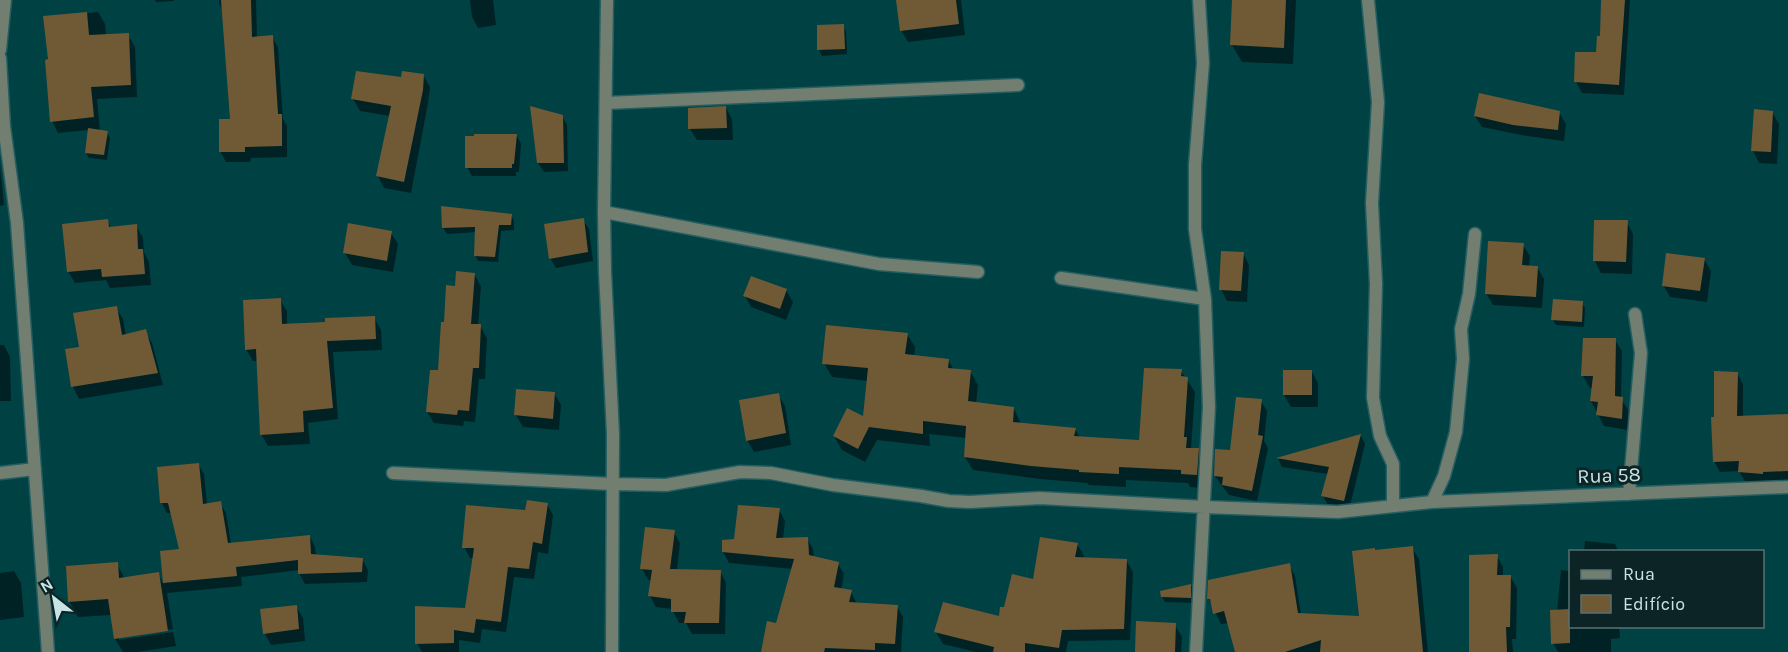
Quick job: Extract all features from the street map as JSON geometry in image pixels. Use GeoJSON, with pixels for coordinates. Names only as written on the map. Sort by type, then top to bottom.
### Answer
{"type":"FeatureCollection","features":[{"type":"Feature","properties":{"kind":"street"},"geometry":{"type":"LineString","coordinates":[[0,50],[5,0]]}},
{"type":"Feature","properties":{"kind":"street"},"geometry":{"type":"LineString","coordinates":[[607,0],[604,212],[613,434],[612,652]]}},
{"type":"Feature","properties":{"kind":"street"},"geometry":{"type":"LineString","coordinates":[[1196,652],[1209,407],[1204,299],[1195,230],[1195,165],[1203,63],[1199,0]]}},
{"type":"Feature","properties":{"kind":"street"},"geometry":{"type":"LineString","coordinates":[[1368,0],[1378,102],[1372,203],[1376,284],[1373,398],[1380,436],[1393,464],[1393,506]]}},
{"type":"Feature","properties":{"kind":"street"},"geometry":{"type":"LineString","coordinates":[[0,58],[4,126],[17,222],[48,652]]}},
{"type":"Feature","properties":{"kind":"street"},"geometry":{"type":"LineString","coordinates":[[606,103],[1018,85]]}},
{"type":"Feature","properties":{"kind":"street"},"geometry":{"type":"LineString","coordinates":[[0,202],[14,201]]}},
{"type":"Feature","properties":{"kind":"street"},"geometry":{"type":"LineString","coordinates":[[604,212],[879,264],[978,272]]}},
{"type":"Feature","properties":{"kind":"street"},"geometry":{"type":"LineString","coordinates":[[1432,502],[1444,476],[1456,432],[1463,359],[1461,329],[1469,294],[1475,234]]}},
{"type":"Feature","properties":{"kind":"street"},"geometry":{"type":"LineString","coordinates":[[1060,278],[1204,299]]}},
{"type":"Feature","properties":{"kind":"street"},"geometry":{"type":"LineString","coordinates":[[1629,494],[1641,353],[1635,314]]}},
{"type":"Feature","properties":{"kind":"street"},"geometry":{"type":"LineString","coordinates":[[0,473],[35,469]]}},
{"type":"Feature","properties":{"kind":"street","name":"Rua 58"},"geometry":{"type":"LineString","coordinates":[[393,473],[666,485],[748,472],[771,473],[833,485],[949,501],[1040,498],[1338,512],[1432,502],[1788,488]]}},
{"type":"Feature","properties":{"kind":"building"},"geometry":{"type":"Polygon","coordinates":[[[221,0],[251,0],[252,37],[273,35],[278,114],[282,114],[282,146],[245,147],[245,152],[219,152],[219,119],[230,119],[221,0]]]}},
{"type":"Feature","properties":{"kind":"building"},"geometry":{"type":"Polygon","coordinates":[[[896,0],[956,0],[959,24],[900,31],[896,0]]]}},
{"type":"Feature","properties":{"kind":"building"},"geometry":{"type":"Polygon","coordinates":[[[1232,0],[1286,0],[1284,48],[1230,45],[1232,0]]]}},
{"type":"Feature","properties":{"kind":"building"},"geometry":{"type":"Polygon","coordinates":[[[1601,0],[1625,0],[1619,85],[1574,82],[1575,52],[1596,52],[1597,36],[1600,36],[1601,0]]]}},
{"type":"Feature","properties":{"kind":"building"},"geometry":{"type":"Polygon","coordinates":[[[87,12],[89,35],[129,33],[131,85],[91,87],[94,117],[50,122],[45,60],[48,59],[43,16],[87,12]]]}},
{"type":"Feature","properties":{"kind":"building"},"geometry":{"type":"Polygon","coordinates":[[[844,24],[845,49],[817,50],[817,25],[844,24]]]}},
{"type":"Feature","properties":{"kind":"building"},"geometry":{"type":"Polygon","coordinates":[[[356,71],[401,77],[402,71],[424,74],[423,90],[404,182],[376,176],[391,106],[351,99],[356,71]]]}},
{"type":"Feature","properties":{"kind":"building"},"geometry":{"type":"Polygon","coordinates":[[[1479,93],[1560,111],[1558,130],[1513,125],[1474,116],[1479,93]]]}},
{"type":"Feature","properties":{"kind":"building"},"geometry":{"type":"Polygon","coordinates":[[[530,106],[563,115],[564,163],[537,163],[530,106]]]}},
{"type":"Feature","properties":{"kind":"building"},"geometry":{"type":"Polygon","coordinates":[[[726,106],[727,128],[688,129],[688,108],[726,106]]]}},
{"type":"Feature","properties":{"kind":"building"},"geometry":{"type":"Polygon","coordinates":[[[1754,109],[1773,111],[1771,152],[1751,151],[1754,109]]]}},
{"type":"Feature","properties":{"kind":"building"},"geometry":{"type":"Polygon","coordinates":[[[88,128],[108,131],[104,155],[85,153],[88,128]]]}},
{"type":"Feature","properties":{"kind":"building"},"geometry":{"type":"Polygon","coordinates":[[[474,134],[517,134],[512,168],[465,168],[465,136],[474,136],[474,134]]]}},
{"type":"Feature","properties":{"kind":"building"},"geometry":{"type":"Polygon","coordinates":[[[441,206],[512,214],[511,225],[499,225],[495,257],[474,256],[475,227],[442,228],[441,206]]]}},
{"type":"Feature","properties":{"kind":"building"},"geometry":{"type":"Polygon","coordinates":[[[584,218],[588,252],[549,259],[544,224],[584,218]]]}},
{"type":"Feature","properties":{"kind":"building"},"geometry":{"type":"Polygon","coordinates":[[[108,219],[109,227],[137,224],[138,249],[143,249],[145,274],[102,277],[101,269],[67,272],[62,224],[108,219]]]}},
{"type":"Feature","properties":{"kind":"building"},"geometry":{"type":"Polygon","coordinates":[[[1594,220],[1628,220],[1626,262],[1593,261],[1594,220]]]}},
{"type":"Feature","properties":{"kind":"building"},"geometry":{"type":"Polygon","coordinates":[[[348,223],[392,231],[387,261],[343,253],[348,223]]]}},
{"type":"Feature","properties":{"kind":"building"},"geometry":{"type":"Polygon","coordinates":[[[1488,241],[1524,243],[1522,265],[1538,266],[1536,297],[1485,294],[1488,241]]]}},
{"type":"Feature","properties":{"kind":"building"},"geometry":{"type":"Polygon","coordinates":[[[1221,251],[1244,252],[1241,291],[1219,290],[1221,251]]]}},
{"type":"Feature","properties":{"kind":"building"},"geometry":{"type":"Polygon","coordinates":[[[1666,253],[1705,258],[1700,291],[1662,286],[1666,253]]]}},
{"type":"Feature","properties":{"kind":"building"},"geometry":{"type":"Polygon","coordinates":[[[456,271],[475,273],[471,324],[481,324],[479,368],[473,368],[469,411],[458,410],[457,415],[426,412],[430,370],[438,370],[446,285],[455,286],[456,271]]]}},
{"type":"Feature","properties":{"kind":"building"},"geometry":{"type":"Polygon","coordinates":[[[751,276],[787,289],[780,309],[743,296],[751,276]]]}},
{"type":"Feature","properties":{"kind":"building"},"geometry":{"type":"Polygon","coordinates":[[[281,298],[282,324],[325,322],[325,318],[375,316],[376,339],[327,341],[333,408],[303,411],[304,432],[260,435],[256,349],[245,350],[243,300],[281,298]]]}},
{"type":"Feature","properties":{"kind":"building"},"geometry":{"type":"Polygon","coordinates":[[[1553,299],[1583,301],[1582,322],[1551,320],[1553,299]]]}},
{"type":"Feature","properties":{"kind":"building"},"geometry":{"type":"Polygon","coordinates":[[[117,306],[122,335],[146,329],[158,373],[71,387],[65,349],[79,347],[73,313],[117,306]]]}},
{"type":"Feature","properties":{"kind":"building"},"geometry":{"type":"Polygon","coordinates":[[[826,325],[908,333],[905,354],[949,359],[948,368],[971,370],[968,401],[1014,407],[1013,422],[1076,428],[1074,436],[1139,440],[1144,368],[1182,369],[1181,376],[1188,377],[1184,437],[1187,437],[1186,448],[1199,448],[1197,475],[1181,474],[1181,470],[1119,467],[1119,474],[1079,472],[1079,470],[964,457],[966,426],[923,421],[923,434],[869,427],[858,449],[833,436],[847,408],[863,416],[868,368],[822,364],[826,325]]]}},
{"type":"Feature","properties":{"kind":"building"},"geometry":{"type":"Polygon","coordinates":[[[1583,338],[1616,338],[1615,396],[1623,397],[1622,419],[1596,415],[1598,402],[1590,401],[1593,376],[1581,376],[1583,338]]]}},
{"type":"Feature","properties":{"kind":"building"},"geometry":{"type":"Polygon","coordinates":[[[1283,370],[1312,370],[1312,395],[1283,395],[1283,370]]]}},
{"type":"Feature","properties":{"kind":"building"},"geometry":{"type":"Polygon","coordinates":[[[1714,371],[1738,372],[1737,416],[1788,414],[1788,471],[1763,472],[1763,474],[1738,472],[1739,461],[1713,462],[1711,417],[1714,417],[1714,371]]]}},
{"type":"Feature","properties":{"kind":"building"},"geometry":{"type":"Polygon","coordinates":[[[516,389],[555,392],[553,419],[514,415],[516,389]]]}},
{"type":"Feature","properties":{"kind":"building"},"geometry":{"type":"Polygon","coordinates":[[[779,393],[786,433],[746,441],[739,400],[779,393]]]}},
{"type":"Feature","properties":{"kind":"building"},"geometry":{"type":"Polygon","coordinates":[[[1236,397],[1262,399],[1258,435],[1263,436],[1252,491],[1222,485],[1223,477],[1214,476],[1215,449],[1230,450],[1236,397]]]}},
{"type":"Feature","properties":{"kind":"building"},"geometry":{"type":"Polygon","coordinates":[[[1361,434],[1344,501],[1321,496],[1329,467],[1276,458],[1361,434]]]}},
{"type":"Feature","properties":{"kind":"building"},"geometry":{"type":"Polygon","coordinates":[[[199,463],[203,504],[221,501],[228,543],[310,535],[311,554],[363,558],[362,572],[298,574],[298,560],[236,567],[237,576],[163,583],[160,551],[179,549],[168,503],[160,503],[157,467],[199,463]]]}},
{"type":"Feature","properties":{"kind":"building"},"geometry":{"type":"Polygon","coordinates":[[[527,500],[548,503],[542,544],[533,542],[529,569],[508,567],[501,622],[476,619],[474,633],[454,630],[454,643],[415,644],[415,606],[465,608],[474,548],[462,548],[466,505],[525,510],[527,500]]]}},
{"type":"Feature","properties":{"kind":"building"},"geometry":{"type":"Polygon","coordinates":[[[738,505],[780,508],[776,538],[808,537],[809,555],[839,562],[834,587],[852,590],[849,602],[898,605],[895,644],[875,643],[875,650],[825,648],[824,652],[761,652],[767,621],[776,623],[794,559],[722,552],[722,540],[734,539],[738,505]]]}},
{"type":"Feature","properties":{"kind":"building"},"geometry":{"type":"Polygon","coordinates":[[[645,527],[675,530],[670,569],[721,570],[719,623],[684,623],[686,612],[671,612],[671,599],[648,596],[652,570],[640,569],[645,527]]]}},
{"type":"Feature","properties":{"kind":"building"},"geometry":{"type":"Polygon","coordinates":[[[1040,537],[1078,543],[1075,557],[1127,559],[1124,629],[1062,630],[1059,648],[1025,643],[1025,652],[993,652],[994,647],[934,632],[943,602],[999,616],[1000,607],[1004,607],[1012,574],[1033,579],[1040,537]]]}},
{"type":"Feature","properties":{"kind":"building"},"geometry":{"type":"Polygon","coordinates":[[[1413,546],[1423,652],[1320,652],[1321,640],[1285,652],[1235,652],[1224,611],[1213,614],[1210,599],[1207,599],[1208,580],[1290,563],[1298,613],[1359,616],[1352,551],[1413,546]]]}},
{"type":"Feature","properties":{"kind":"building"},"geometry":{"type":"Polygon","coordinates":[[[1498,554],[1497,575],[1511,575],[1510,627],[1506,627],[1507,652],[1469,652],[1469,555],[1498,554]]]}},
{"type":"Feature","properties":{"kind":"building"},"geometry":{"type":"Polygon","coordinates":[[[118,562],[119,578],[159,572],[168,631],[114,639],[108,599],[68,602],[66,566],[118,562]]]}},
{"type":"Feature","properties":{"kind":"building"},"geometry":{"type":"Polygon","coordinates":[[[1191,584],[1191,598],[1161,597],[1160,591],[1191,584]]]}},
{"type":"Feature","properties":{"kind":"building"},"geometry":{"type":"Polygon","coordinates":[[[297,605],[299,629],[263,634],[260,609],[297,605]]]}},
{"type":"Feature","properties":{"kind":"building"},"geometry":{"type":"Polygon","coordinates":[[[1569,609],[1570,643],[1551,644],[1550,610],[1569,609]]]}},
{"type":"Feature","properties":{"kind":"building"},"geometry":{"type":"Polygon","coordinates":[[[1136,621],[1176,623],[1175,652],[1135,652],[1136,621]]]}}]}
